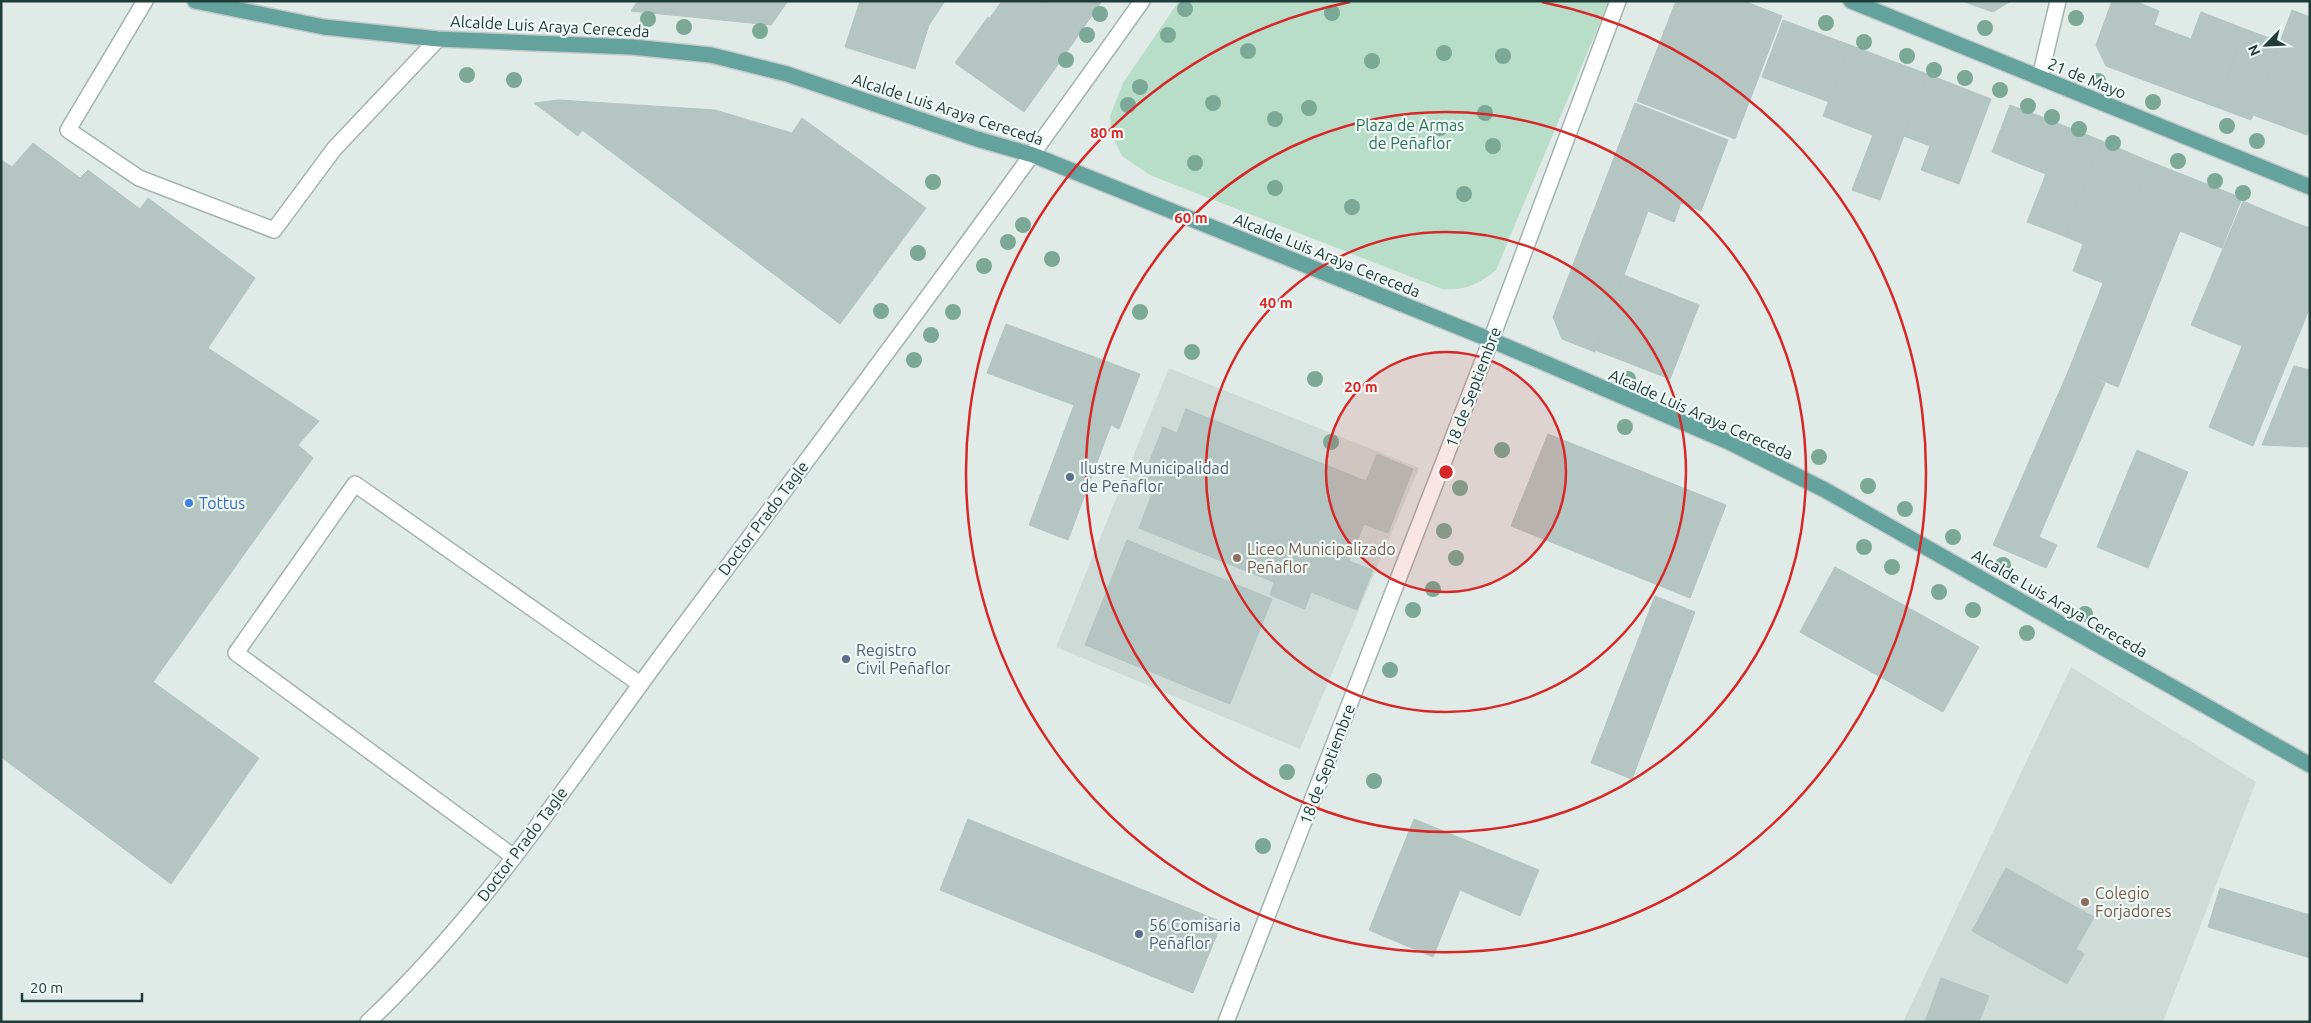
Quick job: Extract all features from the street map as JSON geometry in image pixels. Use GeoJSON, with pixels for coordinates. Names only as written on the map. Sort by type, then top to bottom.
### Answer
{"type":"FeatureCollection","features":[{"type":"Feature","properties":{"kind":"main road","name":"Alcalde Luis Araya Cereceda"},"geometry":{"type":"LineString","coordinates":[[195,1],[324,27],[438,39],[632,46],[711,55],[787,74],[977,139],[1033,154],[1491,340],[1729,442],[1825,490],[2310,765]]}},
{"type":"Feature","properties":{"kind":"main road","name":"21 de Mayo"},"geometry":{"type":"LineString","coordinates":[[1851,1],[2310,187]]}},
{"type":"Feature","properties":{"kind":"street"},"geometry":{"type":"LineString","coordinates":[[145,1],[68,130],[139,178],[274,230],[334,149],[438,39]]}},
{"type":"Feature","properties":{"kind":"street","name":"Doctor Prado Tagle"},"geometry":{"type":"LineString","coordinates":[[368,1022],[442,946],[514,857],[1033,154],[1142,1]]}},
{"type":"Feature","properties":{"kind":"street","name":"18 de Septiembre"},"geometry":{"type":"LineString","coordinates":[[1226,1022],[1491,340],[1618,1]]}},
{"type":"Feature","properties":{"kind":"street"},"geometry":{"type":"LineString","coordinates":[[2040,77],[2058,1]]}},
{"type":"Feature","properties":{"kind":"street"},"geometry":{"type":"LineString","coordinates":[[514,857],[236,653],[355,484],[640,684]]}},
{"type":"Feature","properties":{"kind":"shaded area","name":"Liceo Municipalizado Peñaflor"},"geometry":{"type":"Polygon","coordinates":[[[1169,368],[1419,468],[1300,749],[1056,647],[1169,368]]]}},
{"type":"Feature","properties":{"kind":"shaded area","name":"Colegio Forjadores"},"geometry":{"type":"Polygon","coordinates":[[[2071,667],[2256,782],[2163,1022],[1903,1022],[2071,667]]]}},
{"type":"Feature","properties":{"kind":"green space","name":"Plaza de Armas de Peñaflor"},"geometry":{"type":"Polygon","coordinates":[[[1179,1],[1609,1],[1496,270],[1471,286],[1458,289],[1442,289],[1150,175],[1122,156],[1112,136],[1110,116],[1123,83],[1179,1]]]}},
{"type":"Feature","properties":{"kind":"building"},"geometry":{"type":"Polygon","coordinates":[[[638,1],[788,1],[771,25],[631,11],[638,1]]]}},
{"type":"Feature","properties":{"kind":"building"},"geometry":{"type":"Polygon","coordinates":[[[860,1],[945,1],[929,25],[915,69],[845,47],[860,1]]]}},
{"type":"Feature","properties":{"kind":"building"},"geometry":{"type":"Polygon","coordinates":[[[1002,1],[1042,1],[1082,30],[1057,66],[990,18],[1002,1]]]}},
{"type":"Feature","properties":{"kind":"building"},"geometry":{"type":"Polygon","coordinates":[[[1042,1],[1102,1],[1082,30],[1042,1]]]}},
{"type":"Feature","properties":{"kind":"building"},"geometry":{"type":"Polygon","coordinates":[[[1676,1],[1744,1],[1782,16],[1735,139],[1637,101],[1676,1]]]}},
{"type":"Feature","properties":{"kind":"building"},"geometry":{"type":"Polygon","coordinates":[[[1962,1],[2011,1],[1993,12],[1962,1]]]}},
{"type":"Feature","properties":{"kind":"building"},"geometry":{"type":"Polygon","coordinates":[[[2112,1],[2135,1],[2159,11],[2154,25],[2191,39],[2201,12],[2245,29],[2216,107],[2106,66],[2096,45],[2112,1]]]}},
{"type":"Feature","properties":{"kind":"building"},"geometry":{"type":"Polygon","coordinates":[[[2292,10],[2310,17],[2310,128],[2307,135],[2253,115],[2292,10]]]}},
{"type":"Feature","properties":{"kind":"building"},"geometry":{"type":"Polygon","coordinates":[[[988,17],[1057,66],[1024,112],[955,63],[988,17]]]}},
{"type":"Feature","properties":{"kind":"building"},"geometry":{"type":"Polygon","coordinates":[[[1783,20],[1850,45],[1829,102],[1762,77],[1783,20]]]}},
{"type":"Feature","properties":{"kind":"building"},"geometry":{"type":"Polygon","coordinates":[[[2245,29],[2280,42],[2251,120],[2216,107],[2245,29]]]}},
{"type":"Feature","properties":{"kind":"building"},"geometry":{"type":"Polygon","coordinates":[[[1850,45],[1927,74],[1880,200],[1852,190],[1873,135],[1823,116],[1850,45]]]}},
{"type":"Feature","properties":{"kind":"building"},"geometry":{"type":"Polygon","coordinates":[[[1927,74],[1991,99],[1959,184],[1921,170],[1930,146],[1904,136],[1927,74]]]}},
{"type":"Feature","properties":{"kind":"building"},"geometry":{"type":"Polygon","coordinates":[[[559,100],[715,110],[792,133],[802,118],[926,208],[840,324],[582,130],[578,136],[534,103],[559,100]]]}},
{"type":"Feature","properties":{"kind":"building"},"geometry":{"type":"Polygon","coordinates":[[[1635,103],[1728,140],[1701,211],[1681,203],[1674,222],[1648,211],[1595,352],[1562,339],[1553,317],[1635,103]]]}},
{"type":"Feature","properties":{"kind":"building"},"geometry":{"type":"Polygon","coordinates":[[[2010,105],[2037,115],[2018,163],[1992,152],[2010,105]]]}},
{"type":"Feature","properties":{"kind":"building"},"geometry":{"type":"Polygon","coordinates":[[[2037,115],[2102,141],[2064,236],[2027,222],[2046,174],[2018,163],[2037,115]]]}},
{"type":"Feature","properties":{"kind":"building"},"geometry":{"type":"Polygon","coordinates":[[[2102,141],[2151,162],[2103,283],[2073,271],[2083,244],[2064,236],[2102,141]]]}},
{"type":"Feature","properties":{"kind":"building"},"geometry":{"type":"Polygon","coordinates":[[[33,143],[80,178],[88,170],[140,209],[148,198],[255,278],[208,348],[319,421],[298,445],[313,458],[153,682],[259,758],[171,884],[1,757],[1,160],[12,167],[33,143]]]}},
{"type":"Feature","properties":{"kind":"building"},"geometry":{"type":"Polygon","coordinates":[[[2151,162],[2242,198],[2222,248],[2180,231],[2118,387],[2070,367],[2151,162]]]}},
{"type":"Feature","properties":{"kind":"building"},"geometry":{"type":"Polygon","coordinates":[[[2243,201],[2293,222],[2242,346],[2191,325],[2243,201]]]}},
{"type":"Feature","properties":{"kind":"building"},"geometry":{"type":"Polygon","coordinates":[[[2293,222],[2310,228],[2310,307],[2253,446],[2209,427],[2293,222]]]}},
{"type":"Feature","properties":{"kind":"building"},"geometry":{"type":"Polygon","coordinates":[[[1624,275],[1699,305],[1670,379],[1595,350],[1624,275]]]}},
{"type":"Feature","properties":{"kind":"building","name":"Ilustre Municipalidad de Peñaflor"},"geometry":{"type":"Polygon","coordinates":[[[1006,324],[1140,374],[1119,429],[1111,425],[1068,540],[1029,525],[1074,405],[987,373],[1006,324]]]}},
{"type":"Feature","properties":{"kind":"building"},"geometry":{"type":"Polygon","coordinates":[[[2294,366],[2310,370],[2310,447],[2262,445],[2294,366]]]}},
{"type":"Feature","properties":{"kind":"building"},"geometry":{"type":"Polygon","coordinates":[[[2070,367],[2105,383],[2039,537],[2057,545],[2046,568],[1993,545],[2070,367]]]}},
{"type":"Feature","properties":{"kind":"building"},"geometry":{"type":"Polygon","coordinates":[[[1186,409],[1366,481],[1377,454],[1413,469],[1388,533],[1364,524],[1349,561],[1373,570],[1357,610],[1311,592],[1305,609],[1270,595],[1274,582],[1139,528],[1155,486],[1142,481],[1163,427],[1177,433],[1186,409]]]}},
{"type":"Feature","properties":{"kind":"building"},"geometry":{"type":"Polygon","coordinates":[[[1548,434],[1726,505],[1690,598],[1511,526],[1548,434]]]}},
{"type":"Feature","properties":{"kind":"building"},"geometry":{"type":"Polygon","coordinates":[[[2137,450],[2188,472],[2148,568],[2097,547],[2137,450]]]}},
{"type":"Feature","properties":{"kind":"building"},"geometry":{"type":"Polygon","coordinates":[[[1127,540],[1272,599],[1230,704],[1085,645],[1127,540]]]}},
{"type":"Feature","properties":{"kind":"building"},"geometry":{"type":"Polygon","coordinates":[[[1835,567],[1979,647],[1943,712],[1800,632],[1835,567]]]}},
{"type":"Feature","properties":{"kind":"building"},"geometry":{"type":"Polygon","coordinates":[[[1655,596],[1695,612],[1632,779],[1591,763],[1655,596]]]}},
{"type":"Feature","properties":{"kind":"building"},"geometry":{"type":"Polygon","coordinates":[[[968,819],[1222,922],[1193,993],[940,890],[968,819]]]}},
{"type":"Feature","properties":{"kind":"building"},"geometry":{"type":"Polygon","coordinates":[[[1414,819],[1539,870],[1520,916],[1460,890],[1433,957],[1369,930],[1414,819]]]}},
{"type":"Feature","properties":{"kind":"building"},"geometry":{"type":"Polygon","coordinates":[[[2006,868],[2094,917],[2076,949],[2084,954],[2067,984],[1972,931],[2006,868]]]}},
{"type":"Feature","properties":{"kind":"building"},"geometry":{"type":"Polygon","coordinates":[[[2220,888],[2310,915],[2310,958],[2208,927],[2220,888]]]}},
{"type":"Feature","properties":{"kind":"building"},"geometry":{"type":"Polygon","coordinates":[[[1941,978],[1989,996],[1979,1022],[1925,1022],[1941,978]]]}},
{"type":"Feature","properties":{"kind":"place","name":"Ilustre Municipalidad de Peñaflor"},"geometry":{"type":"Point","coordinates":[1070,477]}},
{"type":"Feature","properties":{"kind":"place","name":"Tottus"},"geometry":{"type":"Point","coordinates":[189,503]}},
{"type":"Feature","properties":{"kind":"place","name":"Liceo Municipalizado Peñaflor"},"geometry":{"type":"Point","coordinates":[1237,558]}},
{"type":"Feature","properties":{"kind":"place","name":"Registro Civil Peñaflor"},"geometry":{"type":"Point","coordinates":[846,659]}},
{"type":"Feature","properties":{"kind":"place","name":"Colegio Forjadores"},"geometry":{"type":"Point","coordinates":[2085,902]}},
{"type":"Feature","properties":{"kind":"place","name":"56 Comisaria Peñaflor"},"geometry":{"type":"Point","coordinates":[1139,934]}}]}
